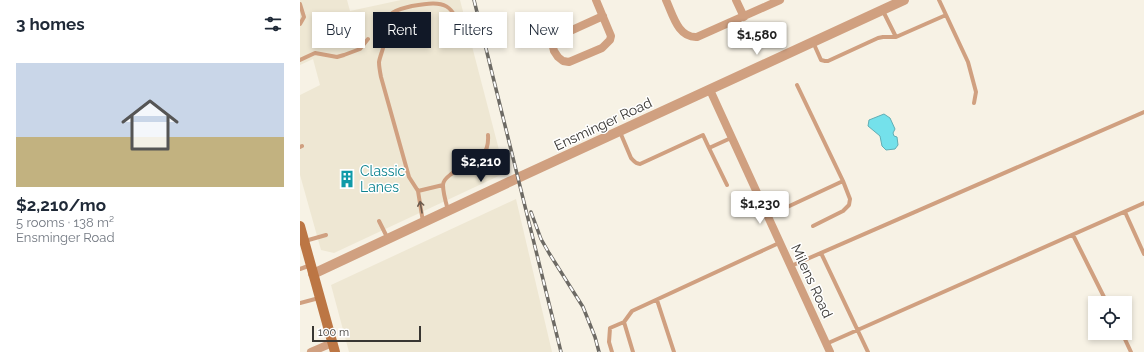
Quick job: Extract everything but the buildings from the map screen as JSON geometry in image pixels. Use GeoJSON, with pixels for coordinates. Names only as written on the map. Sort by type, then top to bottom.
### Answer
{"type":"FeatureCollection","features":[{"type":"Feature","properties":{"kind":"main road"},"geometry":{"type":"LineString","coordinates":[[302,234],[334,348]]}},
{"type":"Feature","properties":{"kind":"street"},"geometry":{"type":"LineString","coordinates":[[596,0],[603,16],[611,36],[610,40],[602,48],[570,62],[563,61],[558,57],[553,47],[559,36],[603,16]]}},
{"type":"Feature","properties":{"kind":"street"},"geometry":{"type":"LineString","coordinates":[[666,0],[682,33],[692,38],[780,0]]}},
{"type":"Feature","properties":{"kind":"street"},"geometry":{"type":"LineString","coordinates":[[736,0],[744,16]]}},
{"type":"Feature","properties":{"kind":"street","name":"Ensminger Road"},"geometry":{"type":"LineString","coordinates":[[312,270],[388,239],[904,0]]}},
{"type":"Feature","properties":{"kind":"street","name":"Milens Road"},"geometry":{"type":"LineString","coordinates":[[710,90],[830,352]]}},
{"type":"Feature","properties":{"kind":"street"},"geometry":{"type":"LineString","coordinates":[[311,352],[334,348]]}},
{"type":"Feature","properties":{"kind":"lane"},"geometry":{"type":"LineString","coordinates":[[939,0],[968,62],[976,92],[974,103]]}},
{"type":"Feature","properties":{"kind":"lane"},"geometry":{"type":"LineString","coordinates":[[423,222],[418,192],[409,177],[381,77],[379,61],[384,44],[385,23],[389,15],[397,10],[425,2],[436,1],[445,4],[453,12]]}},
{"type":"Feature","properties":{"kind":"lane"},"geometry":{"type":"LineString","coordinates":[[300,4],[304,17],[300,24]]}},
{"type":"Feature","properties":{"kind":"lane"},"geometry":{"type":"LineString","coordinates":[[883,10],[896,36]]}},
{"type":"Feature","properties":{"kind":"lane"},"geometry":{"type":"LineString","coordinates":[[813,42],[822,60],[828,61],[878,38],[896,36],[946,15]]}},
{"type":"Feature","properties":{"kind":"lane"},"geometry":{"type":"LineString","coordinates":[[300,60],[314,53],[337,57],[344,55],[360,49],[368,39]]}},
{"type":"Feature","properties":{"kind":"lane"},"geometry":{"type":"LineString","coordinates":[[797,85],[843,181],[850,199],[849,205],[843,211],[813,226]]}},
{"type":"Feature","properties":{"kind":"lane"},"geometry":{"type":"LineString","coordinates":[[790,266],[1144,112]]}},
{"type":"Feature","properties":{"kind":"lane"},"geometry":{"type":"LineString","coordinates":[[619,132],[631,158],[638,164],[703,135],[727,186]]}},
{"type":"Feature","properties":{"kind":"lane"},"geometry":{"type":"LineString","coordinates":[[448,211],[443,185],[445,179],[457,169],[480,158],[488,143],[488,135]]}},
{"type":"Feature","properties":{"kind":"lane"},"geometry":{"type":"LineString","coordinates":[[709,148],[731,138]]}},
{"type":"Feature","properties":{"kind":"lane"},"geometry":{"type":"LineString","coordinates":[[767,216],[843,181]]}},
{"type":"Feature","properties":{"kind":"lane"},"geometry":{"type":"LineString","coordinates":[[418,192],[443,185]]}},
{"type":"Feature","properties":{"kind":"lane"},"geometry":{"type":"LineString","coordinates":[[826,344],[1144,203]]}},
{"type":"Feature","properties":{"kind":"lane"},"geometry":{"type":"LineString","coordinates":[[1125,212],[1144,254]]}},
{"type":"Feature","properties":{"kind":"lane"},"geometry":{"type":"LineString","coordinates":[[379,221],[388,239]]}},
{"type":"Feature","properties":{"kind":"lane"},"geometry":{"type":"LineString","coordinates":[[302,234],[326,235]]}},
{"type":"Feature","properties":{"kind":"lane"},"geometry":{"type":"LineString","coordinates":[[1073,235],[1104,296]]}},
{"type":"Feature","properties":{"kind":"lane"},"geometry":{"type":"LineString","coordinates":[[612,352],[609,342],[610,328],[624,322],[632,312],[779,243]]}},
{"type":"Feature","properties":{"kind":"lane"},"geometry":{"type":"LineString","coordinates":[[821,253],[868,352]]}},
{"type":"Feature","properties":{"kind":"lane"},"geometry":{"type":"LineString","coordinates":[[300,269],[312,270]]}},
{"type":"Feature","properties":{"kind":"lane"},"geometry":{"type":"LineString","coordinates":[[300,303],[320,298]]}},
{"type":"Feature","properties":{"kind":"lane"},"geometry":{"type":"LineString","coordinates":[[657,300],[674,352]]}},
{"type":"Feature","properties":{"kind":"lane"},"geometry":{"type":"LineString","coordinates":[[624,322],[633,352]]}},
{"type":"Feature","properties":{"kind":"lane"},"geometry":{"type":"LineString","coordinates":[[1125,340],[1131,352]]}},
{"type":"Feature","properties":{"kind":"shaded area"},"geometry":{"type":"Polygon","coordinates":[[[300,0],[347,0],[350,11],[401,0],[460,0],[463,12],[439,12],[439,48],[472,48],[505,173],[334,253],[321,250],[300,175],[300,95],[320,85],[313,59],[300,65],[300,0]]]}},
{"type":"Feature","properties":{"kind":"shaded area"},"geometry":{"type":"Polygon","coordinates":[[[516,199],[552,352],[349,352],[331,285],[516,199]]]}},
{"type":"Feature","properties":{"kind":"water"},"geometry":{"type":"Polygon","coordinates":[[[884,114],[890,118],[895,129],[893,133],[894,136],[897,137],[898,145],[895,149],[886,150],[882,146],[880,136],[868,126],[869,120],[884,114]]]}},
{"type":"Feature","properties":{"kind":"railway"},"geometry":{"type":"LineString","coordinates":[[474,0],[561,352]]}},
{"type":"Feature","properties":{"kind":"railway"},"geometry":{"type":"LineString","coordinates":[[531,212],[541,239],[583,307],[595,337],[599,352]]}},
{"type":"Feature","properties":{"kind":"place","name":"Classic Lanes"},"geometry":{"type":"Point","coordinates":[347,179]}}]}
